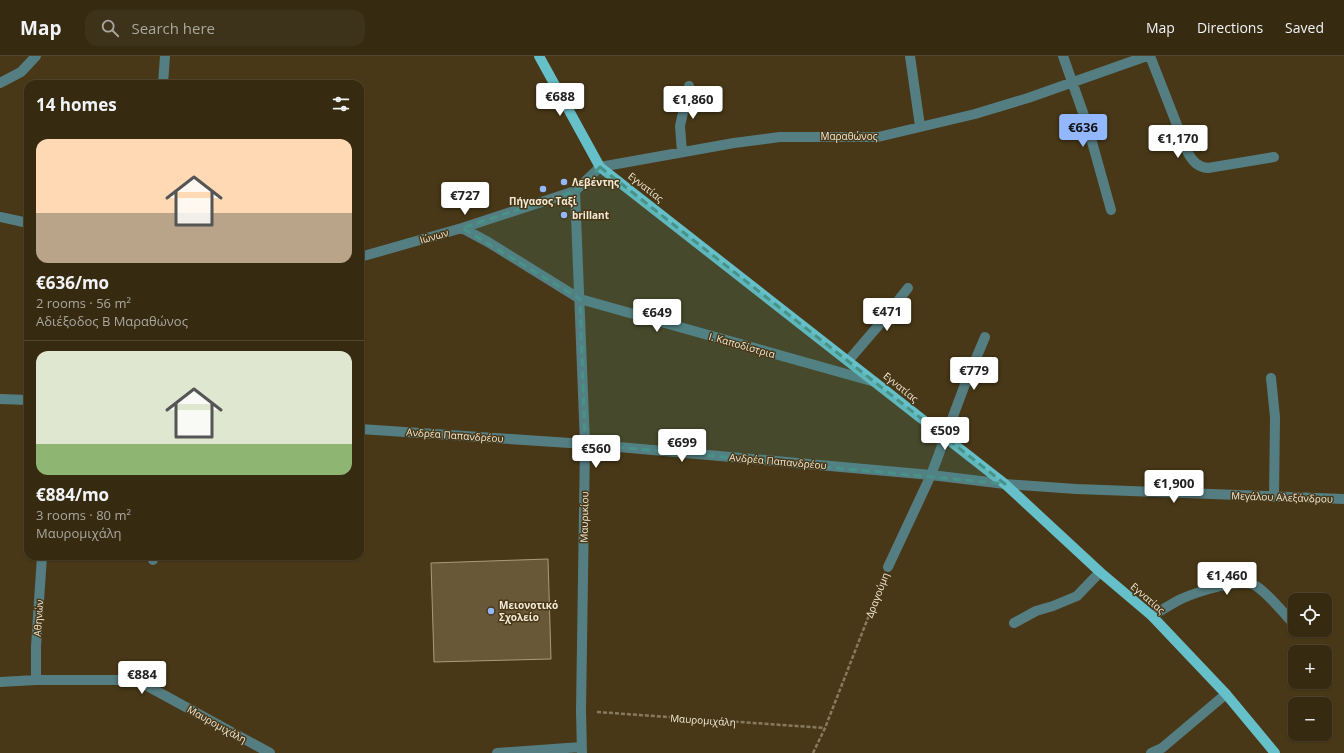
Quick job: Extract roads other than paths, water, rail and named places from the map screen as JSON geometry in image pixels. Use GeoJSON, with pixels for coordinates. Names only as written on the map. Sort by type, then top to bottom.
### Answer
{"type":"FeatureCollection","features":[{"type":"Feature","properties":{"kind":"main road","name":"Εγνατίας"},"geometry":{"type":"LineString","coordinates":[[539,56],[600,166],[1005,484],[1100,572],[1152,616],[1226,694],[1275,753]]}},
{"type":"Feature","properties":{"kind":"street"},"geometry":{"type":"LineString","coordinates":[[0,83],[21,72],[36,56]]}},
{"type":"Feature","properties":{"kind":"street"},"geometry":{"type":"LineString","coordinates":[[163,80],[165,56]]}},
{"type":"Feature","properties":{"kind":"street"},"geometry":{"type":"LineString","coordinates":[[910,56],[920,126]]}},
{"type":"Feature","properties":{"kind":"street"},"geometry":{"type":"LineString","coordinates":[[1063,56],[1102,173],[1112,210]]}},
{"type":"Feature","properties":{"kind":"street","name":"Μαραθώνος"},"geometry":{"type":"LineString","coordinates":[[600,166],[780,137],[817,136],[871,138],[975,114],[1028,98],[1072,81],[1147,56]]}},
{"type":"Feature","properties":{"kind":"street"},"geometry":{"type":"LineString","coordinates":[[1150,56],[1188,153],[1194,162],[1208,168],[1274,157]]}},
{"type":"Feature","properties":{"kind":"street"},"geometry":{"type":"LineString","coordinates":[[682,152],[680,126],[689,86]]}},
{"type":"Feature","properties":{"kind":"street"},"geometry":{"type":"LineString","coordinates":[[575,191],[600,166]]}},
{"type":"Feature","properties":{"kind":"street","name":"Ιώνων"},"geometry":{"type":"LineString","coordinates":[[364,255],[462,228],[575,191]]}},
{"type":"Feature","properties":{"kind":"street","name":"Μαυρικίου"},"geometry":{"type":"LineString","coordinates":[[575,191],[585,444],[581,711],[582,750]]}},
{"type":"Feature","properties":{"kind":"street"},"geometry":{"type":"LineString","coordinates":[[0,217],[24,222]]}},
{"type":"Feature","properties":{"kind":"street","name":"Ι. Καποδίστρια"},"geometry":{"type":"LineString","coordinates":[[462,228],[580,299],[876,382]]}},
{"type":"Feature","properties":{"kind":"street"},"geometry":{"type":"LineString","coordinates":[[848,361],[908,288]]}},
{"type":"Feature","properties":{"kind":"street","name":"Δραγούμη"},"geometry":{"type":"LineString","coordinates":[[888,567],[931,475],[985,336]]}},
{"type":"Feature","properties":{"kind":"street"},"geometry":{"type":"LineString","coordinates":[[1271,378],[1276,417],[1274,497]]}},
{"type":"Feature","properties":{"kind":"street"},"geometry":{"type":"LineString","coordinates":[[0,399],[24,400]]}},
{"type":"Feature","properties":{"kind":"street","name":"Ανδρέα Παπανδρέου"},"geometry":{"type":"LineString","coordinates":[[364,429],[585,444],[931,475],[1005,484]]}},
{"type":"Feature","properties":{"kind":"street","name":"Μεγάλου Αλεξάνδρου"},"geometry":{"type":"LineString","coordinates":[[1005,484],[1076,489],[1344,499]]}},
{"type":"Feature","properties":{"kind":"street","name":"Αθηνών"},"geometry":{"type":"LineString","coordinates":[[36,680],[36,646],[42,560]]}},
{"type":"Feature","properties":{"kind":"street"},"geometry":{"type":"LineString","coordinates":[[1014,623],[1036,611],[1077,596],[1100,572]]}},
{"type":"Feature","properties":{"kind":"street"},"geometry":{"type":"LineString","coordinates":[[1152,616],[1184,598],[1216,587],[1246,582],[1254,585],[1263,592],[1288,618]]}},
{"type":"Feature","properties":{"kind":"street","name":"Μαυρομιχάλη"},"geometry":{"type":"LineString","coordinates":[[0,682],[36,680],[125,680],[140,682],[270,753]]}},
{"type":"Feature","properties":{"kind":"street"},"geometry":{"type":"LineString","coordinates":[[1151,753],[1162,748],[1226,694]]}},
{"type":"Feature","properties":{"kind":"street"},"geometry":{"type":"LineString","coordinates":[[497,753],[582,750]]}},
{"type":"Feature","properties":{"kind":"place","name":"Λεβέντης"},"geometry":{"type":"Point","coordinates":[564,182]}},
{"type":"Feature","properties":{"kind":"place","name":"Πήγασος Ταξί"},"geometry":{"type":"Point","coordinates":[543,189]}},
{"type":"Feature","properties":{"kind":"place","name":"brillant"},"geometry":{"type":"Point","coordinates":[564,215]}},
{"type":"Feature","properties":{"kind":"place","name":"Μειονοτικό Σχολείο"},"geometry":{"type":"Point","coordinates":[491,611]}}]}
